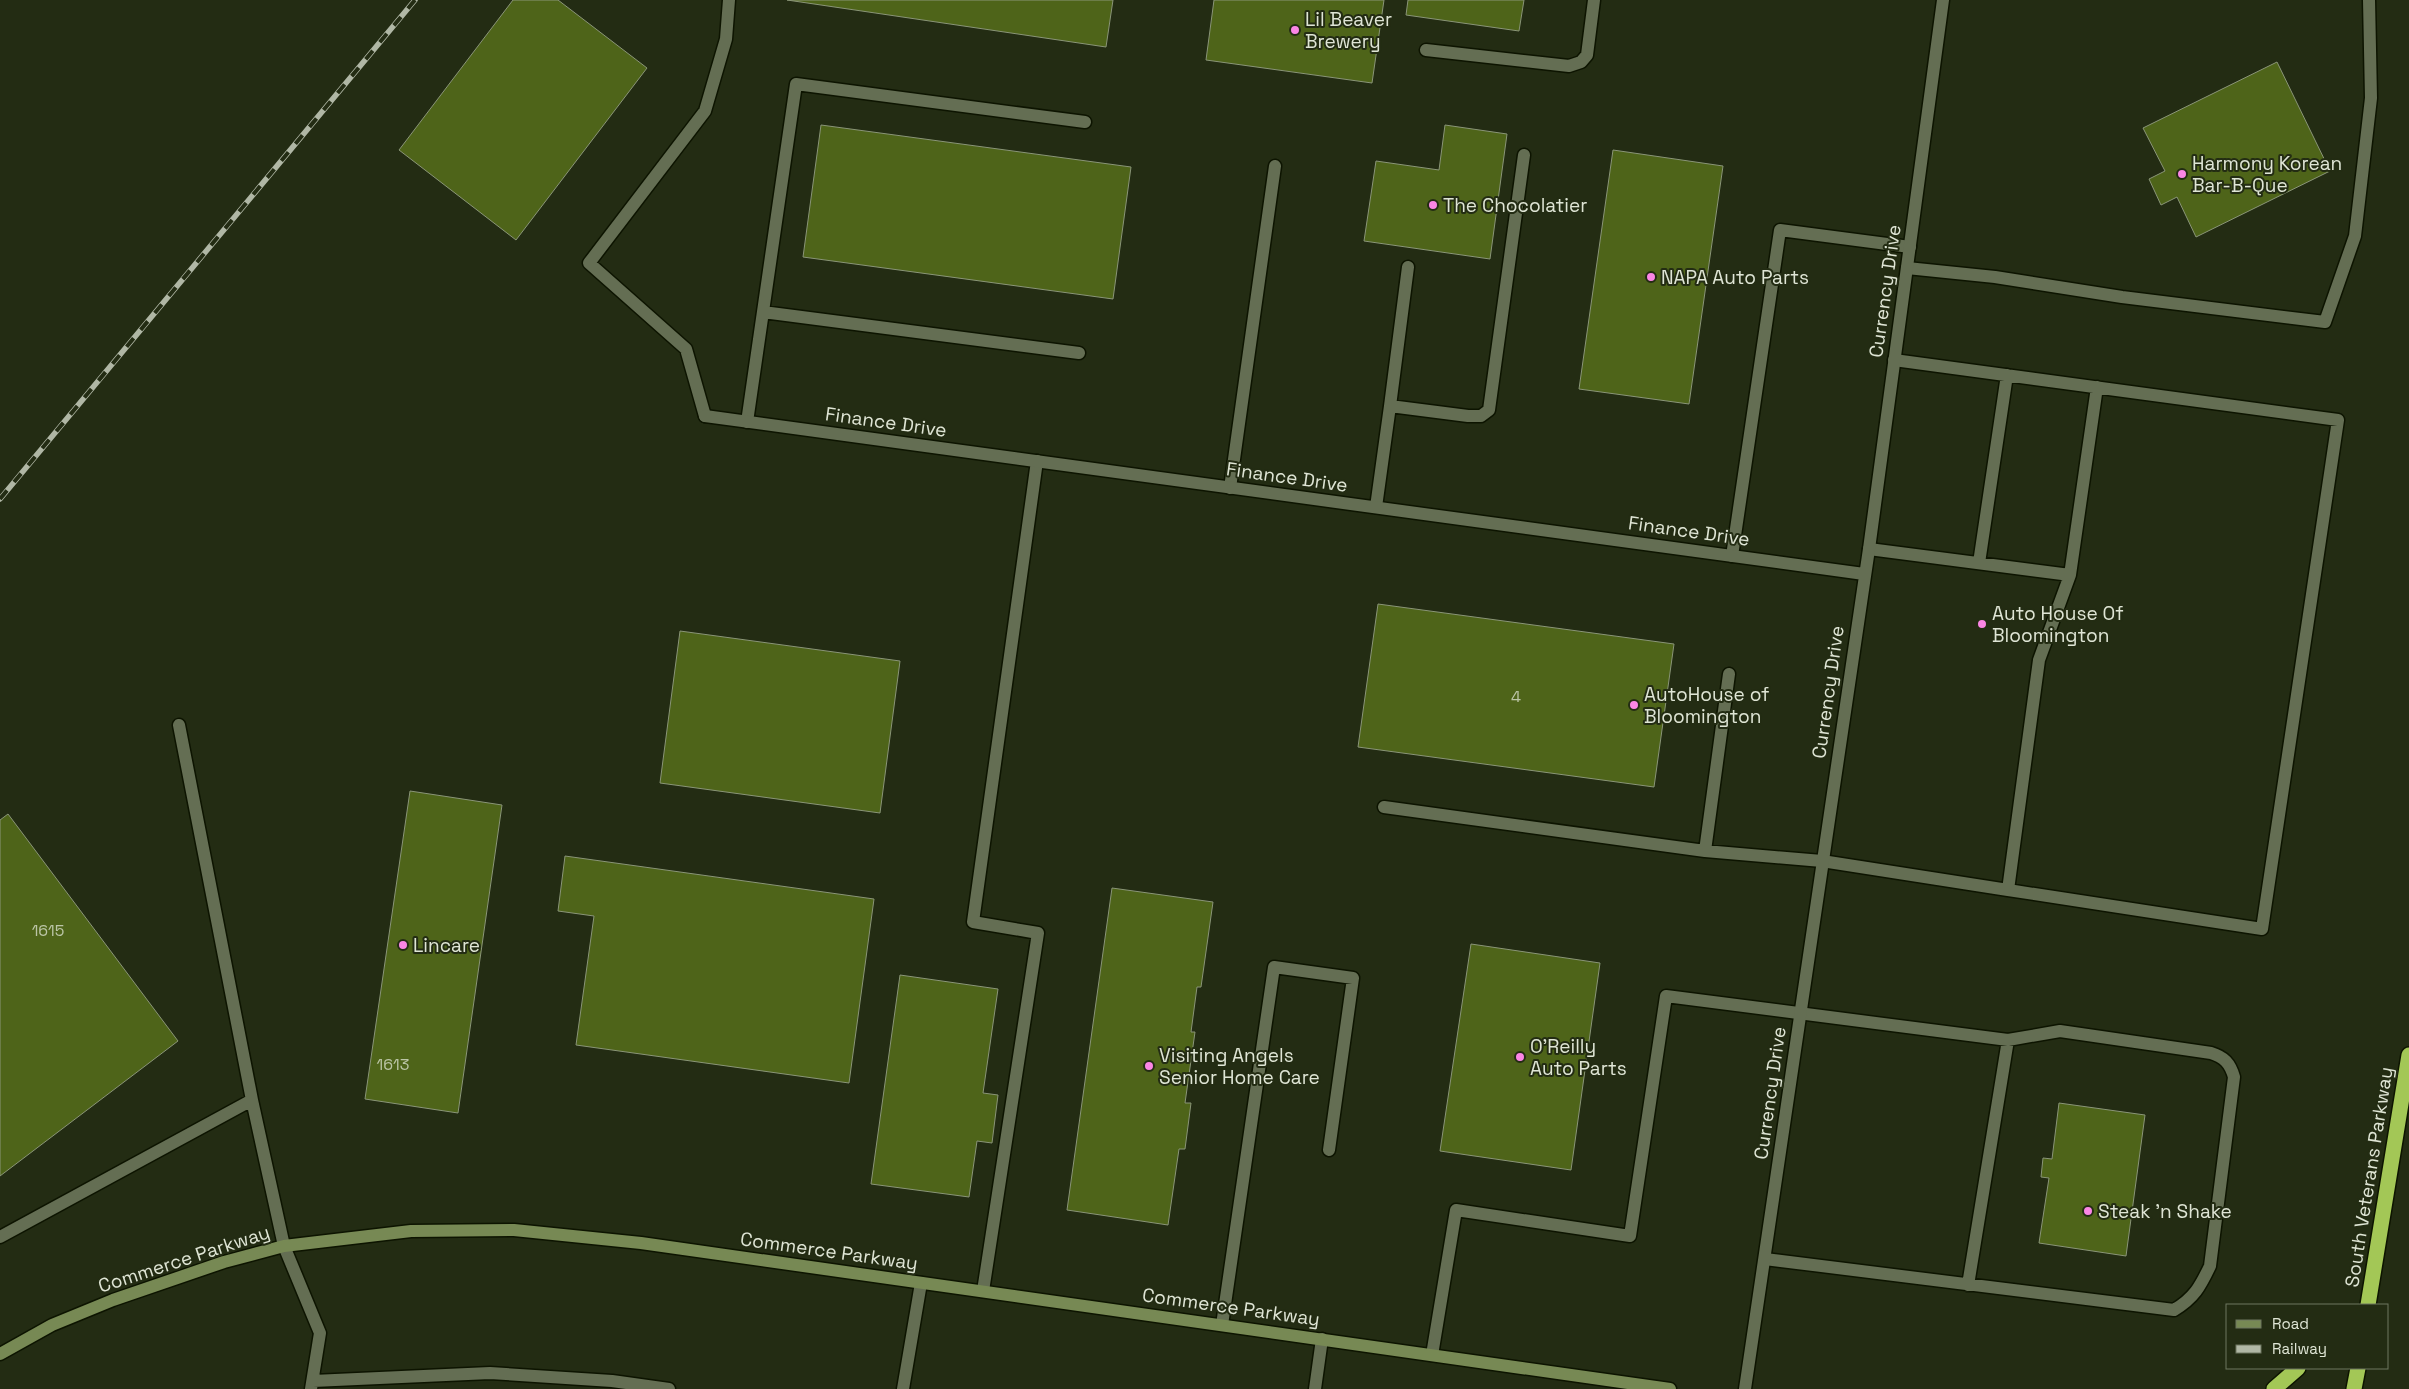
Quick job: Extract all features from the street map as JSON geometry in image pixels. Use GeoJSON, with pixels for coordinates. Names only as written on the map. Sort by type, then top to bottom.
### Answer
{"type":"FeatureCollection","features":[{"type":"Feature","properties":{"kind":"highway","name":"South Veterans Parkway"},"geometry":{"type":"LineString","coordinates":[[2366,1302],[2409,1055]]}},
{"type":"Feature","properties":{"kind":"highway"},"geometry":{"type":"LineString","coordinates":[[2274,1389],[2297,1369]]}},
{"type":"Feature","properties":{"kind":"highway"},"geometry":{"type":"LineString","coordinates":[[2354,1389],[2358,1369]]}},
{"type":"Feature","properties":{"kind":"street","name":"Finance Drive"},"geometry":{"type":"LineString","coordinates":[[729,0],[726,39],[705,111],[589,263],[686,349],[705,416],[1864,574]]}},
{"type":"Feature","properties":{"kind":"street"},"geometry":{"type":"LineString","coordinates":[[1426,50],[1569,66],[1581,62],[1587,55],[1594,0]]}},
{"type":"Feature","properties":{"kind":"street","name":"Currency Drive"},"geometry":{"type":"LineString","coordinates":[[1745,1389],[1869,549],[1943,0]]}},
{"type":"Feature","properties":{"kind":"street"},"geometry":{"type":"LineString","coordinates":[[1907,268],[1995,277],[2122,298],[2325,322],[2355,236],[2372,98],[2369,0]]}},
{"type":"Feature","properties":{"kind":"street"},"geometry":{"type":"LineString","coordinates":[[747,422],[796,84],[1085,122]]}},
{"type":"Feature","properties":{"kind":"street"},"geometry":{"type":"LineString","coordinates":[[1390,406],[1468,416],[1481,416],[1489,410],[1524,155]]}},
{"type":"Feature","properties":{"kind":"street"},"geometry":{"type":"LineString","coordinates":[[1230,488],[1275,166]]}},
{"type":"Feature","properties":{"kind":"street"},"geometry":{"type":"LineString","coordinates":[[1732,556],[1780,230],[1910,247]]}},
{"type":"Feature","properties":{"kind":"street"},"geometry":{"type":"LineString","coordinates":[[1376,507],[1408,267]]}},
{"type":"Feature","properties":{"kind":"street"},"geometry":{"type":"LineString","coordinates":[[763,312],[1079,354]]}},
{"type":"Feature","properties":{"kind":"street"},"geometry":{"type":"LineString","coordinates":[[1384,807],[1705,851],[1822,861],[2262,929],[2338,420],[1894,360]]}},
{"type":"Feature","properties":{"kind":"street"},"geometry":{"type":"LineString","coordinates":[[1980,563],[2007,374]]}},
{"type":"Feature","properties":{"kind":"street"},"geometry":{"type":"LineString","coordinates":[[2008,890],[2039,660],[2070,575],[2097,387]]}},
{"type":"Feature","properties":{"kind":"street"},"geometry":{"type":"LineString","coordinates":[[983,1291],[1038,933],[973,922],[1037,461]]}},
{"type":"Feature","properties":{"kind":"street"},"geometry":{"type":"LineString","coordinates":[[1869,549],[2070,575]]}},
{"type":"Feature","properties":{"kind":"street"},"geometry":{"type":"LineString","coordinates":[[1705,851],[1729,674]]}},
{"type":"Feature","properties":{"kind":"street"},"geometry":{"type":"LineString","coordinates":[[179,725],[252,1100],[284,1246],[320,1333],[312,1385],[490,1373],[612,1381],[669,1389]]}},
{"type":"Feature","properties":{"kind":"street"},"geometry":{"type":"LineString","coordinates":[[1222,1325],[1274,967],[1353,978],[1329,1150]]}},
{"type":"Feature","properties":{"kind":"street"},"geometry":{"type":"LineString","coordinates":[[1432,1355],[1456,1210],[1630,1236],[1666,996],[2008,1040],[2060,1030],[2210,1053],[2221,1056],[2230,1065],[2234,1077],[2210,1266],[2201,1285],[2190,1300],[2174,1310],[1764,1259]]}},
{"type":"Feature","properties":{"kind":"street"},"geometry":{"type":"LineString","coordinates":[[1968,1285],[2008,1040]]}},
{"type":"Feature","properties":{"kind":"street"},"geometry":{"type":"LineString","coordinates":[[0,1237],[252,1100]]}},
{"type":"Feature","properties":{"kind":"street","name":"Commerce Parkway"},"geometry":{"type":"LineString","coordinates":[[0,1354],[52,1325],[113,1300],[224,1262],[284,1246],[411,1231],[514,1230],[641,1244],[983,1291],[1670,1389]]}},
{"type":"Feature","properties":{"kind":"street"},"geometry":{"type":"LineString","coordinates":[[902,1389],[921,1283]]}},
{"type":"Feature","properties":{"kind":"street"},"geometry":{"type":"LineString","coordinates":[[1315,1389],[1322,1339]]}},
{"type":"Feature","properties":{"kind":"building"},"geometry":{"type":"Polygon","coordinates":[[[513,0],[558,0],[647,68],[516,240],[399,150],[513,0]]]}},
{"type":"Feature","properties":{"kind":"building"},"geometry":{"type":"Polygon","coordinates":[[[787,0],[1113,0],[1106,47],[787,0]]]}},
{"type":"Feature","properties":{"kind":"building","name":"Lil Beaver Brewery"},"geometry":{"type":"Polygon","coordinates":[[[1214,0],[1384,0],[1372,83],[1206,60],[1214,0]]]}},
{"type":"Feature","properties":{"kind":"building"},"geometry":{"type":"Polygon","coordinates":[[[1408,0],[1524,0],[1519,31],[1406,15],[1408,0]]]}},
{"type":"Feature","properties":{"kind":"building"},"geometry":{"type":"Polygon","coordinates":[[[2277,62],[2330,171],[2196,237],[2177,197],[2161,205],[2149,179],[2165,171],[2143,128],[2277,62]]]}},
{"type":"Feature","properties":{"kind":"building"},"geometry":{"type":"Polygon","coordinates":[[[821,125],[1131,167],[1113,299],[803,257],[821,125]]]}},
{"type":"Feature","properties":{"kind":"building","name":"The Chocolatier"},"geometry":{"type":"Polygon","coordinates":[[[1445,125],[1507,134],[1490,259],[1364,241],[1376,161],[1439,170],[1445,125]]]}},
{"type":"Feature","properties":{"kind":"building","name":"NAPA Auto Parts"},"geometry":{"type":"Polygon","coordinates":[[[1613,150],[1723,166],[1689,404],[1579,389],[1613,150]]]}},
{"type":"Feature","properties":{"kind":"building"},"geometry":{"type":"Polygon","coordinates":[[[1378,604],[1674,644],[1654,787],[1358,747],[1378,604]]]}},
{"type":"Feature","properties":{"kind":"building"},"geometry":{"type":"Polygon","coordinates":[[[680,631],[900,661],[880,813],[660,783],[680,631]]]}},
{"type":"Feature","properties":{"kind":"building"},"geometry":{"type":"Polygon","coordinates":[[[410,791],[502,805],[458,1113],[365,1099],[410,791]]]}},
{"type":"Feature","properties":{"kind":"building"},"geometry":{"type":"Polygon","coordinates":[[[8,814],[178,1041],[0,1176],[0,820],[8,814]]]}},
{"type":"Feature","properties":{"kind":"building"},"geometry":{"type":"Polygon","coordinates":[[[565,856],[874,899],[849,1083],[576,1045],[594,916],[558,911],[565,856]]]}},
{"type":"Feature","properties":{"kind":"building"},"geometry":{"type":"Polygon","coordinates":[[[1112,888],[1213,902],[1201,987],[1197,987],[1191,1032],[1195,1032],[1185,1103],[1191,1103],[1185,1149],[1179,1149],[1168,1225],[1067,1210],[1112,888]]]}},
{"type":"Feature","properties":{"kind":"building","name":"O'Reilly Auto Parts"},"geometry":{"type":"Polygon","coordinates":[[[1471,944],[1600,963],[1571,1170],[1440,1151],[1471,944]]]}},
{"type":"Feature","properties":{"kind":"building"},"geometry":{"type":"Polygon","coordinates":[[[900,975],[998,989],[983,1093],[998,1095],[992,1143],[977,1141],[969,1197],[871,1184],[900,975]]]}},
{"type":"Feature","properties":{"kind":"building","name":"Steak 'n Shake"},"geometry":{"type":"Polygon","coordinates":[[[2059,1103],[2145,1115],[2126,1256],[2039,1243],[2049,1178],[2041,1177],[2043,1158],[2052,1159],[2059,1103]]]}},
{"type":"Feature","properties":{"kind":"railway"},"geometry":{"type":"LineString","coordinates":[[0,499],[415,0]]}},
{"type":"Feature","properties":{"kind":"place","name":"Lil Beaver Brewery"},"geometry":{"type":"Point","coordinates":[1295,30]}},
{"type":"Feature","properties":{"kind":"place","name":"Harmony Korean Bar-B-Que"},"geometry":{"type":"Point","coordinates":[2182,174]}},
{"type":"Feature","properties":{"kind":"place","name":"The Chocolatier"},"geometry":{"type":"Point","coordinates":[1433,205]}},
{"type":"Feature","properties":{"kind":"place","name":"NAPA Auto Parts"},"geometry":{"type":"Point","coordinates":[1651,277]}},
{"type":"Feature","properties":{"kind":"place","name":"Auto House Of Bloomington"},"geometry":{"type":"Point","coordinates":[1982,624]}},
{"type":"Feature","properties":{"kind":"place","name":"AutoHouse of Bloomington"},"geometry":{"type":"Point","coordinates":[1634,705]}},
{"type":"Feature","properties":{"kind":"place","name":"Lincare"},"geometry":{"type":"Point","coordinates":[403,945]}},
{"type":"Feature","properties":{"kind":"place","name":"O'Reilly Auto Parts"},"geometry":{"type":"Point","coordinates":[1520,1057]}},
{"type":"Feature","properties":{"kind":"place","name":"Visiting Angels Senior Home Care"},"geometry":{"type":"Point","coordinates":[1149,1066]}},
{"type":"Feature","properties":{"kind":"place","name":"Steak 'n Shake"},"geometry":{"type":"Point","coordinates":[2088,1211]}}]}
